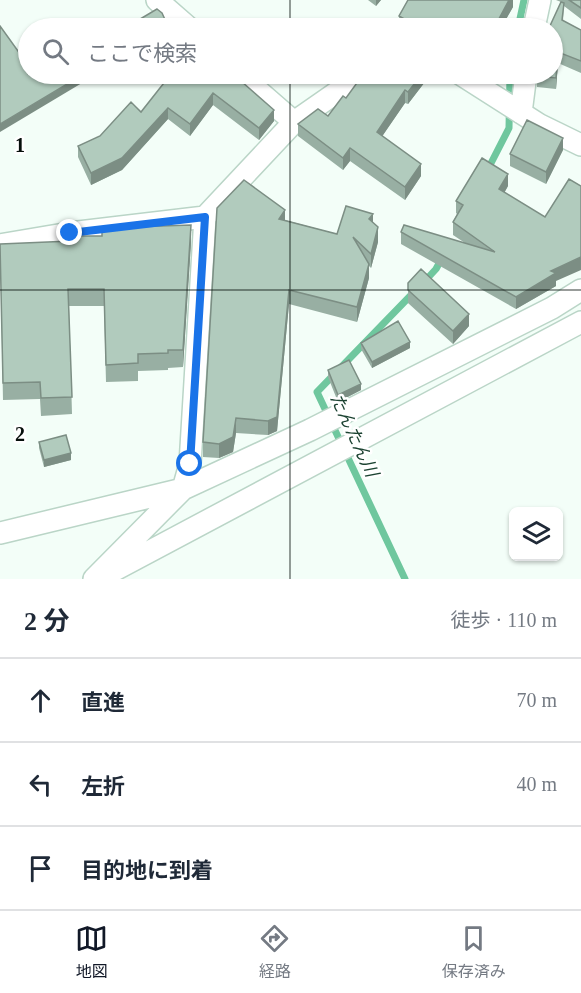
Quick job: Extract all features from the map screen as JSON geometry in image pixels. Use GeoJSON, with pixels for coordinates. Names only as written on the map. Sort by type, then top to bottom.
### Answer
{"type":"FeatureCollection","features":[{"type":"Feature","properties":{"kind":"street"},"geometry":{"type":"LineString","coordinates":[[157,0],[178,18]]}},
{"type":"Feature","properties":{"kind":"street"},"geometry":{"type":"LineString","coordinates":[[536,18],[540,0]]}},
{"type":"Feature","properties":{"kind":"street"},"geometry":{"type":"LineString","coordinates":[[250,84],[294,122]]}},
{"type":"Feature","properties":{"kind":"street"},"geometry":{"type":"LineString","coordinates":[[94,579],[183,489],[190,464],[205,217],[294,122],[349,84]]}},
{"type":"Feature","properties":{"kind":"street"},"geometry":{"type":"LineString","coordinates":[[476,84],[540,125],[581,145]]}},
{"type":"Feature","properties":{"kind":"street"},"geometry":{"type":"LineString","coordinates":[[522,113],[525,84]]}},
{"type":"Feature","properties":{"kind":"street"},"geometry":{"type":"LineString","coordinates":[[0,245],[70,233],[205,217]]}},
{"type":"Feature","properties":{"kind":"street"},"geometry":{"type":"LineString","coordinates":[[0,533],[183,489],[310,430],[552,308],[581,290]]}},
{"type":"Feature","properties":{"kind":"street"},"geometry":{"type":"LineString","coordinates":[[98,579],[581,322]]}},
{"type":"Feature","properties":{"kind":"building"},"geometry":{"type":"Polygon","coordinates":[[[408,0],[509,0],[499,18],[402,18],[399,16],[408,0]]]}},
{"type":"Feature","properties":{"kind":"building"},"geometry":{"type":"Polygon","coordinates":[[[569,0],[581,0],[581,8],[569,0]]]}},
{"type":"Feature","properties":{"kind":"building"},"geometry":{"type":"Polygon","coordinates":[[[561,2],[564,3],[562,18],[554,18],[561,2]]]}},
{"type":"Feature","properties":{"kind":"building"},"geometry":{"type":"Polygon","coordinates":[[[157,9],[164,18],[142,18],[157,9]]]}},
{"type":"Feature","properties":{"kind":"building"},"geometry":{"type":"Polygon","coordinates":[[[563,21],[581,30],[581,61],[563,54],[563,21]]]}},
{"type":"Feature","properties":{"kind":"building"},"geometry":{"type":"Polygon","coordinates":[[[0,26],[18,51],[18,84],[67,84],[0,124],[0,26]]]}},
{"type":"Feature","properties":{"kind":"building"},"geometry":{"type":"Polygon","coordinates":[[[163,84],[244,84],[274,110],[259,128],[213,93],[190,124],[168,108],[122,158],[91,173],[78,146],[100,136],[131,102],[141,112],[163,84]]]}},
{"type":"Feature","properties":{"kind":"building"},"geometry":{"type":"Polygon","coordinates":[[[356,84],[414,84],[408,92],[405,90],[377,132],[421,164],[405,187],[350,148],[343,158],[298,124],[318,109],[328,116],[343,96],[346,98],[356,84]]]}},
{"type":"Feature","properties":{"kind":"building"},"geometry":{"type":"Polygon","coordinates":[[[527,120],[563,138],[546,172],[510,154],[527,120]]]}},
{"type":"Feature","properties":{"kind":"building"},"geometry":{"type":"Polygon","coordinates":[[[482,158],[508,174],[499,189],[545,217],[569,179],[581,186],[581,257],[551,271],[556,273],[516,297],[401,232],[404,225],[495,252],[453,222],[463,205],[456,201],[482,158]]]}},
{"type":"Feature","properties":{"kind":"building"},"geometry":{"type":"Polygon","coordinates":[[[244,180],[285,210],[279,219],[337,234],[346,206],[373,214],[369,219],[378,227],[371,254],[353,237],[369,264],[357,307],[289,290],[277,417],[268,421],[236,418],[233,437],[219,444],[203,442],[217,208],[244,180]]]}},
{"type":"Feature","properties":{"kind":"building"},"geometry":{"type":"Polygon","coordinates":[[[191,225],[183,350],[138,354],[138,363],[106,365],[104,289],[68,289],[72,397],[41,398],[40,382],[3,383],[0,244],[71,241],[71,236],[102,236],[102,228],[191,225]]]}},
{"type":"Feature","properties":{"kind":"building"},"geometry":{"type":"Polygon","coordinates":[[[421,269],[469,314],[453,331],[408,290],[408,283],[421,269]]]}},
{"type":"Feature","properties":{"kind":"building"},"geometry":{"type":"Polygon","coordinates":[[[398,321],[410,342],[372,362],[361,343],[398,321]]]}},
{"type":"Feature","properties":{"kind":"building"},"geometry":{"type":"Polygon","coordinates":[[[349,360],[361,384],[338,395],[328,370],[349,360]]]}},
{"type":"Feature","properties":{"kind":"building"},"geometry":{"type":"Polygon","coordinates":[[[66,435],[71,453],[44,460],[39,442],[66,435]]]}},
{"type":"Feature","properties":{"kind":"waterway","name":"たんたん川"},"geometry":{"type":"LineString","coordinates":[[520,18],[524,0]]}},
{"type":"Feature","properties":{"kind":"waterway","name":"たんたん川"},"geometry":{"type":"LineString","coordinates":[[487,171],[509,128],[510,84]]}},
{"type":"Feature","properties":{"kind":"waterway","name":"たんたん川"},"geometry":{"type":"LineString","coordinates":[[424,282],[442,258]]}},
{"type":"Feature","properties":{"kind":"waterway","name":"たんたん川"},"geometry":{"type":"LineString","coordinates":[[405,579],[317,392],[414,292]]}},
{"type":"Feature","properties":{"kind":"route"},"geometry":{"type":"LineString","coordinates":[[70,233],[205,217],[190,464]]}}]}
